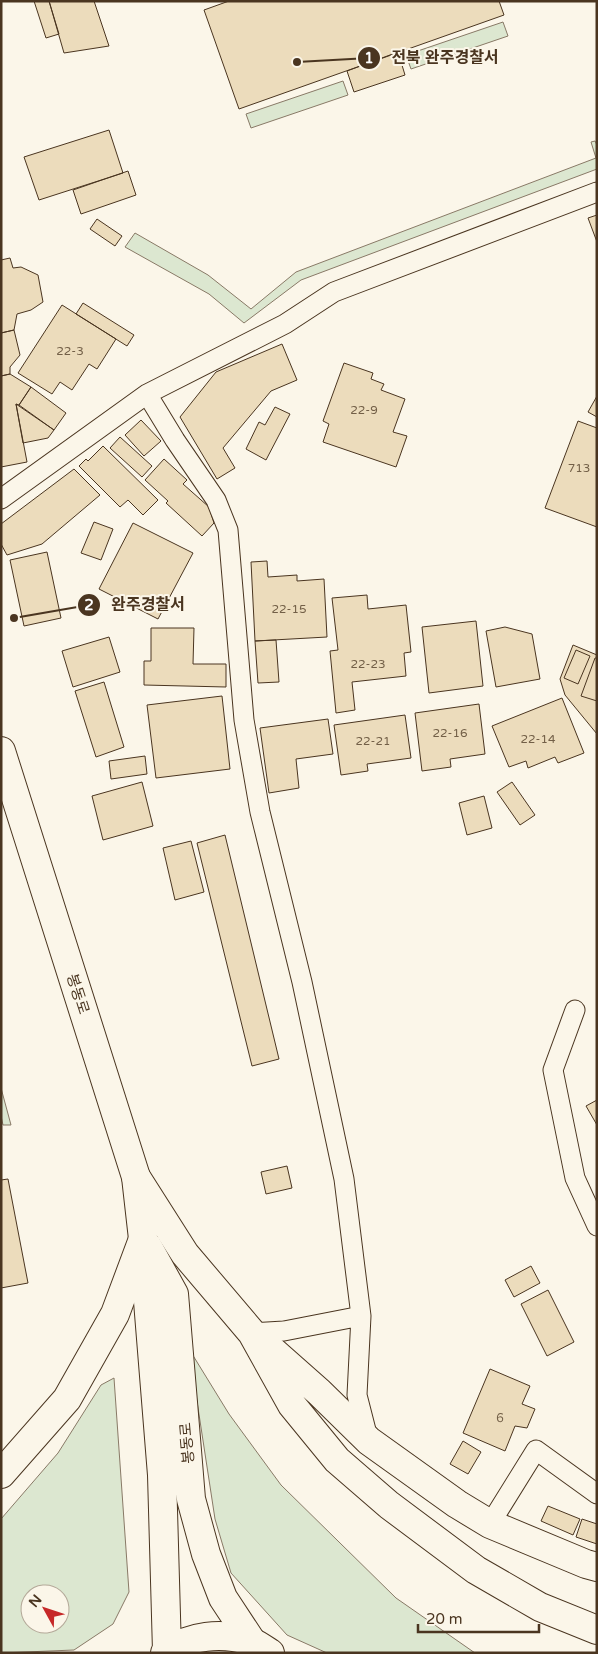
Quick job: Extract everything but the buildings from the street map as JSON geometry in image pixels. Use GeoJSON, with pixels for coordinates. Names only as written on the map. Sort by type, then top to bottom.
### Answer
{"type":"FeatureCollection","features":[{"type":"Feature","properties":{"kind":"street","name":"봉동로"},"geometry":{"type":"LineString","coordinates":[[1,751],[136,1177],[143,1239],[162,1475],[166,1652]]}},
{"type":"Feature","properties":{"kind":"street"},"geometry":{"type":"LineString","coordinates":[[136,1177],[185,1254],[252,1333],[319,1392],[369,1440],[458,1504],[490,1524],[597,1567]]}},
{"type":"Feature","properties":{"kind":"street","name":"봉동로"},"geometry":{"type":"LineString","coordinates":[[143,1239],[174,1294],[191,1499],[206,1554],[223,1598],[261,1647]]}},
{"type":"Feature","properties":{"kind":"street"},"geometry":{"type":"LineString","coordinates":[[1,1474],[67,1398],[115,1314],[143,1239]]}},
{"type":"Feature","properties":{"kind":"street"},"geometry":{"type":"LineString","coordinates":[[252,1333],[292,1405],[337,1460],[389,1504],[476,1570],[540,1607],[597,1630]]}},
{"type":"Feature","properties":{"kind":"street"},"geometry":{"type":"LineString","coordinates":[[166,1652],[194,1639],[223,1635],[261,1647]]}},
{"type":"Feature","properties":{"kind":"lane"},"geometry":{"type":"LineString","coordinates":[[1,498],[147,394],[285,324],[334,292],[597,192]]}},
{"type":"Feature","properties":{"kind":"lane"},"geometry":{"type":"LineString","coordinates":[[147,394],[175,440],[216,500],[228,530],[244,720],[260,812],[302,982],[344,1179],[361,1316],[357,1395],[369,1440]]}},
{"type":"Feature","properties":{"kind":"lane"},"geometry":{"type":"LineString","coordinates":[[575,1010],[553,1070],[575,1178],[597,1226]]}},
{"type":"Feature","properties":{"kind":"lane"},"geometry":{"type":"LineString","coordinates":[[252,1333],[284,1331],[361,1316]]}},
{"type":"Feature","properties":{"kind":"lane"},"geometry":{"type":"LineString","coordinates":[[490,1524],[536,1450],[597,1494]]}},
{"type":"Feature","properties":{"kind":"green space"},"geometry":{"type":"Polygon","coordinates":[[[503,22],[508,36],[411,69],[406,55],[503,22]]]}},
{"type":"Feature","properties":{"kind":"green space"},"geometry":{"type":"Polygon","coordinates":[[[343,81],[348,95],[251,128],[246,114],[343,81]]]}},
{"type":"Feature","properties":{"kind":"green space"},"geometry":{"type":"Polygon","coordinates":[[[595,141],[597,145],[597,169],[301,280],[244,323],[209,294],[125,247],[135,233],[208,275],[251,309],[296,272],[596,158],[591,142],[595,141]]]}},
{"type":"Feature","properties":{"kind":"green space"},"geometry":{"type":"Polygon","coordinates":[[[1,1088],[11,1125],[3,1125],[1,1116],[1,1088]]]}},
{"type":"Feature","properties":{"kind":"green space"},"geometry":{"type":"Polygon","coordinates":[[[189,1349],[229,1414],[281,1485],[396,1598],[475,1653],[327,1653],[287,1635],[231,1573],[215,1519],[189,1349]]]}},
{"type":"Feature","properties":{"kind":"green space"},"geometry":{"type":"Polygon","coordinates":[[[114,1378],[129,1592],[113,1624],[74,1650],[1,1653],[1,1519],[58,1453],[101,1385],[114,1378]]]}},
{"type":"Feature","properties":{"kind":"place","name":"전북 완주경찰서"},"geometry":{"type":"Point","coordinates":[297,62]}},
{"type":"Feature","properties":{"kind":"place","name":"완주경찰서"},"geometry":{"type":"Point","coordinates":[14,618]}}]}
